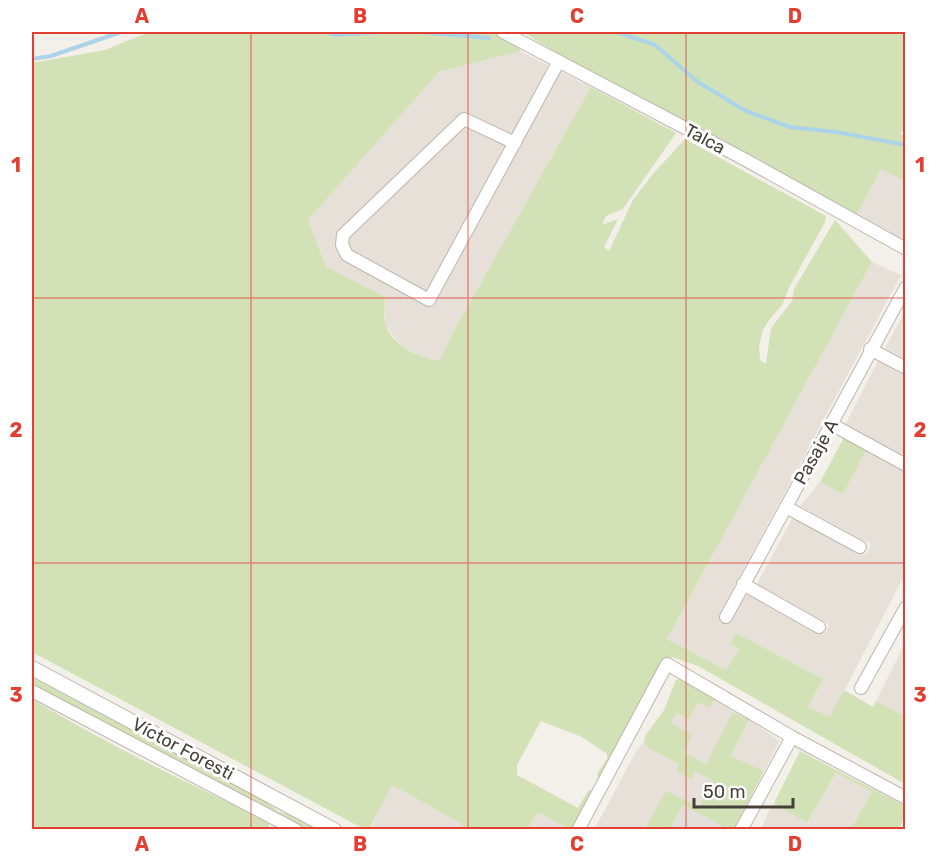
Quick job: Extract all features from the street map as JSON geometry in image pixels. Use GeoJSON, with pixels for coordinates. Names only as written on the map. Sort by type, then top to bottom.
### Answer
{"type":"FeatureCollection","features":[{"type":"Feature","properties":{"kind":"street","name":"Talca"},"geometry":{"type":"LineString","coordinates":[[503,32],[906,249]]}},
{"type":"Feature","properties":{"kind":"street"},"geometry":{"type":"LineString","coordinates":[[515,143],[464,119],[343,235],[342,245],[346,255],[429,300],[515,143],[559,61]]}},
{"type":"Feature","properties":{"kind":"street","name":"Pasaje A"},"geometry":{"type":"LineString","coordinates":[[726,617],[870,349],[906,287]]}},
{"type":"Feature","properties":{"kind":"street"},"geometry":{"type":"LineString","coordinates":[[870,349],[906,368]]}},
{"type":"Feature","properties":{"kind":"street"},"geometry":{"type":"LineString","coordinates":[[831,424],[906,465]]}},
{"type":"Feature","properties":{"kind":"street"},"geometry":{"type":"LineString","coordinates":[[786,507],[860,547]]}},
{"type":"Feature","properties":{"kind":"street"},"geometry":{"type":"LineString","coordinates":[[744,584],[819,627]]}},
{"type":"Feature","properties":{"kind":"street"},"geometry":{"type":"LineString","coordinates":[[861,688],[906,607]]}},
{"type":"Feature","properties":{"kind":"street"},"geometry":{"type":"LineString","coordinates":[[578,830],[667,664],[792,737],[906,798]]}},
{"type":"Feature","properties":{"kind":"street","name":"Víctor Foresti"},"geometry":{"type":"LineString","coordinates":[[32,668],[334,830]]}},
{"type":"Feature","properties":{"kind":"street","name":"Víctor Foresti"},"geometry":{"type":"LineString","coordinates":[[32,691],[279,825],[296,830]]}},
{"type":"Feature","properties":{"kind":"street"},"geometry":{"type":"LineString","coordinates":[[741,830],[792,737]]}},
{"type":"Feature","properties":{"kind":"shaded area"},"geometry":{"type":"Polygon","coordinates":[[[520,51],[591,87],[451,336],[440,361],[425,359],[400,344],[385,325],[385,297],[326,268],[308,220],[439,72],[520,51]]]}},
{"type":"Feature","properties":{"kind":"shaded area"},"geometry":{"type":"Polygon","coordinates":[[[881,168],[905,181],[905,242],[856,215],[881,168]]]}},
{"type":"Feature","properties":{"kind":"shaded area"},"geometry":{"type":"Polygon","coordinates":[[[872,262],[901,275],[719,615],[730,622],[748,592],[824,634],[829,625],[757,584],[793,517],[867,554],[871,544],[800,506],[820,482],[843,494],[869,445],[905,463],[905,574],[830,718],[808,707],[823,679],[736,633],[739,649],[726,670],[667,639],[872,262]]]}},
{"type":"Feature","properties":{"kind":"shaded area"},"geometry":{"type":"Polygon","coordinates":[[[905,312],[905,359],[885,348],[905,312]]]}},
{"type":"Feature","properties":{"kind":"shaded area"},"geometry":{"type":"Polygon","coordinates":[[[878,361],[905,376],[905,456],[845,425],[878,361]]]}},
{"type":"Feature","properties":{"kind":"shaded area"},"geometry":{"type":"Polygon","coordinates":[[[905,643],[905,716],[876,701],[905,643]]]}},
{"type":"Feature","properties":{"kind":"shaded area"},"geometry":{"type":"Polygon","coordinates":[[[715,698],[733,712],[706,764],[683,752],[670,723],[676,713],[698,702],[715,698]]]}},
{"type":"Feature","properties":{"kind":"shaded area"},"geometry":{"type":"Polygon","coordinates":[[[749,720],[780,741],[764,771],[731,756],[749,720]]]}},
{"type":"Feature","properties":{"kind":"shaded area"},"geometry":{"type":"Polygon","coordinates":[[[644,742],[648,748],[679,764],[677,772],[690,780],[695,772],[713,781],[699,807],[666,792],[645,829],[594,830],[637,750],[644,742]]]}},
{"type":"Feature","properties":{"kind":"shaded area"},"geometry":{"type":"Polygon","coordinates":[[[836,773],[872,792],[851,829],[761,830],[774,803],[808,822],[836,773]]]}},
{"type":"Feature","properties":{"kind":"shaded area"},"geometry":{"type":"Polygon","coordinates":[[[392,785],[462,824],[459,829],[369,830],[392,785]]]}},
{"type":"Feature","properties":{"kind":"shaded area"},"geometry":{"type":"Polygon","coordinates":[[[683,805],[724,826],[722,829],[670,830],[683,805]]]}},
{"type":"Feature","properties":{"kind":"shaded area"},"geometry":{"type":"Polygon","coordinates":[[[538,812],[569,829],[528,830],[538,812]]]}},
{"type":"Feature","properties":{"kind":"green space"},"geometry":{"type":"Polygon","coordinates":[[[149,32],[507,32],[523,45],[520,51],[439,72],[308,220],[326,267],[385,297],[385,319],[390,333],[408,350],[432,359],[440,361],[451,336],[591,87],[676,133],[623,209],[606,216],[602,225],[618,219],[604,247],[609,251],[633,200],[685,139],[826,216],[782,305],[763,330],[759,345],[760,360],[766,364],[771,328],[792,301],[794,289],[835,220],[872,262],[667,639],[726,670],[739,649],[730,644],[736,633],[823,679],[808,707],[830,717],[844,690],[873,707],[876,701],[905,716],[905,784],[698,666],[672,657],[664,659],[599,778],[597,774],[607,759],[607,754],[582,737],[541,721],[517,765],[517,775],[578,808],[588,791],[594,789],[573,829],[538,812],[528,829],[459,829],[462,824],[392,785],[369,829],[364,829],[32,652],[32,63],[105,50],[149,32]]]}},
{"type":"Feature","properties":{"kind":"green space"},"geometry":{"type":"Polygon","coordinates":[[[523,32],[905,32],[905,131],[900,134],[905,135],[905,181],[881,169],[856,215],[556,53],[523,32]]]}},
{"type":"Feature","properties":{"kind":"green space"},"geometry":{"type":"Polygon","coordinates":[[[846,434],[869,445],[843,494],[820,482],[846,434]]]}},
{"type":"Feature","properties":{"kind":"green space"},"geometry":{"type":"Polygon","coordinates":[[[32,677],[265,801],[279,812],[292,815],[319,829],[293,829],[32,687],[32,677]]]}},
{"type":"Feature","properties":{"kind":"green space"},"geometry":{"type":"Polygon","coordinates":[[[681,679],[715,698],[710,708],[698,702],[689,719],[676,713],[671,723],[692,735],[683,752],[706,764],[733,712],[749,720],[731,756],[764,771],[734,829],[722,829],[723,826],[683,805],[670,829],[645,829],[666,791],[699,807],[713,781],[695,772],[691,780],[677,772],[679,764],[648,748],[644,742],[645,736],[664,710],[676,680],[681,679]]]}},
{"type":"Feature","properties":{"kind":"green space"},"geometry":{"type":"Polygon","coordinates":[[[32,699],[144,761],[260,817],[269,823],[269,829],[32,829],[32,699]]]}},
{"type":"Feature","properties":{"kind":"green space"},"geometry":{"type":"Polygon","coordinates":[[[800,751],[905,806],[905,817],[899,829],[851,829],[872,792],[836,773],[807,823],[774,803],[800,751]]]}},
{"type":"Feature","properties":{"kind":"waterway"},"geometry":{"type":"LineString","coordinates":[[32,59],[51,56],[121,32]]}},
{"type":"Feature","properties":{"kind":"waterway"},"geometry":{"type":"LineString","coordinates":[[326,32],[334,35],[383,32]]}},
{"type":"Feature","properties":{"kind":"waterway"},"geometry":{"type":"LineString","coordinates":[[419,32],[489,38]]}},
{"type":"Feature","properties":{"kind":"waterway"},"geometry":{"type":"LineString","coordinates":[[617,32],[655,45],[698,82],[746,111],[790,127],[836,132],[906,145]]}}]}
